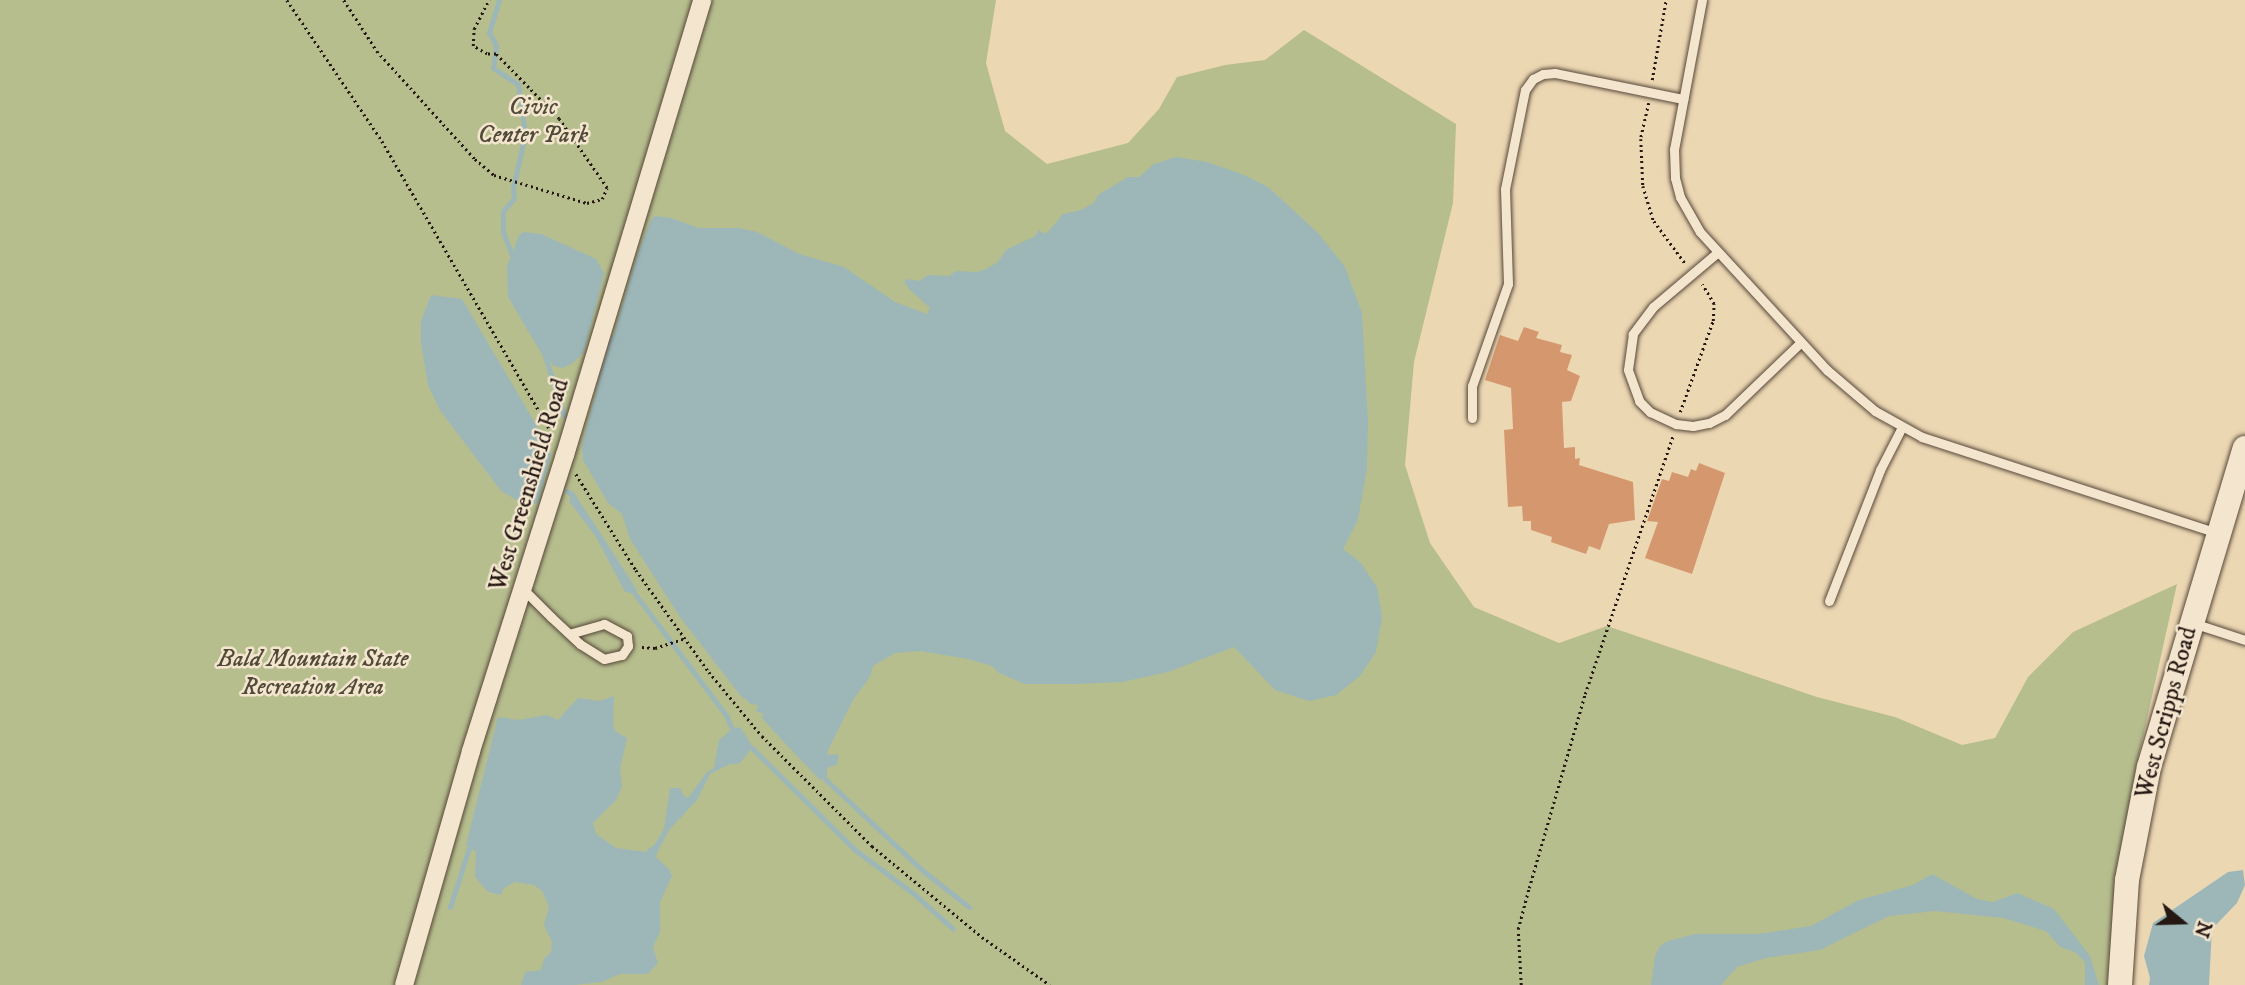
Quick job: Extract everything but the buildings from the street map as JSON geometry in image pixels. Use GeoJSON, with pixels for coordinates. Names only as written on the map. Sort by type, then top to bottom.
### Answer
{"type":"FeatureCollection","features":[{"type":"Feature","properties":{"kind":"street","name":"West Greenshield Road"},"geometry":{"type":"LineString","coordinates":[[404,985],[471,751],[565,455],[702,0]]}},
{"type":"Feature","properties":{"kind":"street","name":"West Scripps Road"},"geometry":{"type":"LineString","coordinates":[[2120,985],[2127,880],[2157,737],[2245,448]]}},
{"type":"Feature","properties":{"kind":"lane"},"geometry":{"type":"LineString","coordinates":[[1695,0],[1698,18]]}},
{"type":"Feature","properties":{"kind":"lane"},"geometry":{"type":"LineString","coordinates":[[1702,0],[1674,149],[1677,188],[1688,216],[1801,342],[1850,392],[1902,427],[1946,447],[2219,534]]}},
{"type":"Feature","properties":{"kind":"lane"},"geometry":{"type":"LineString","coordinates":[[1472,418],[1472,386],[1508,284],[1505,189],[1525,90],[1533,79],[1543,74],[1555,73],[1683,99]]}},
{"type":"Feature","properties":{"kind":"lane"},"geometry":{"type":"LineString","coordinates":[[1718,252],[1653,307],[1633,334],[1628,370],[1639,401],[1664,420],[1693,426],[1709,423],[1725,415],[1801,342]]}},
{"type":"Feature","properties":{"kind":"lane"},"geometry":{"type":"LineString","coordinates":[[1829,601],[1880,470],[1902,427]]}},
{"type":"Feature","properties":{"kind":"lane"},"geometry":{"type":"LineString","coordinates":[[523,589],[570,634],[604,659],[622,655],[628,646],[627,636],[604,624],[570,634]]}},
{"type":"Feature","properties":{"kind":"lane"},"geometry":{"type":"LineString","coordinates":[[2192,623],[2245,640]]}},
{"type":"Feature","properties":{"kind":"path"},"geometry":{"type":"LineString","coordinates":[[287,0],[382,141],[565,455],[636,570],[685,638],[762,736],[872,846],[982,937],[1050,985]]}},
{"type":"Feature","properties":{"kind":"path"},"geometry":{"type":"LineString","coordinates":[[344,0],[377,51],[475,159],[494,175],[587,203],[602,199],[607,188],[559,119],[496,54],[487,54],[473,46],[474,29],[489,0]]}},
{"type":"Feature","properties":{"kind":"path"},"geometry":{"type":"LineString","coordinates":[[1652,80],[1666,0]]}},
{"type":"Feature","properties":{"kind":"path"},"geometry":{"type":"LineString","coordinates":[[1648,105],[1641,139],[1643,186],[1654,220],[1684,262]]}},
{"type":"Feature","properties":{"kind":"path"},"geometry":{"type":"LineString","coordinates":[[1680,413],[1713,321],[1714,304],[1700,281]]}},
{"type":"Feature","properties":{"kind":"path"},"geometry":{"type":"LineString","coordinates":[[1521,985],[1518,929],[1526,898],[1590,681],[1673,435]]}},
{"type":"Feature","properties":{"kind":"path"},"geometry":{"type":"LineString","coordinates":[[628,646],[655,648],[685,638]]}},
{"type":"Feature","properties":{"kind":"green space"},"geometry":{"type":"Polygon","coordinates":[[[0,0],[694,0],[569,417],[580,437],[710,0],[996,0],[986,63],[1005,131],[1047,164],[1128,143],[1159,109],[1177,77],[1225,65],[1265,60],[1304,30],[1456,124],[1453,203],[1414,362],[1405,465],[1430,543],[1474,607],[1559,643],[1607,626],[1817,697],[1895,717],[1962,745],[1995,738],[2028,677],[2073,632],[2177,584],[2136,768],[2116,886],[2111,985],[0,985],[0,0]]]}},
{"type":"Feature","properties":{"kind":"water"},"geometry":{"type":"Polygon","coordinates":[[[1176,157],[1207,162],[1268,187],[1318,233],[1345,267],[1362,313],[1368,420],[1367,469],[1358,519],[1343,549],[1360,562],[1377,587],[1382,617],[1376,652],[1360,676],[1336,695],[1309,701],[1275,690],[1234,647],[1168,672],[1122,682],[1076,684],[1025,684],[999,673],[992,666],[968,659],[920,651],[895,653],[873,666],[870,677],[853,700],[829,748],[827,755],[838,754],[838,764],[827,768],[827,777],[820,780],[762,718],[763,713],[756,712],[758,705],[751,704],[740,695],[680,617],[630,539],[622,514],[608,503],[583,460],[582,445],[609,340],[613,336],[637,255],[651,220],[655,216],[671,218],[699,228],[739,228],[757,232],[799,254],[844,267],[895,302],[927,314],[930,308],[909,289],[904,282],[908,279],[919,281],[928,275],[949,276],[956,271],[977,272],[986,269],[998,262],[1006,250],[1035,236],[1039,230],[1045,234],[1048,232],[1063,214],[1081,210],[1094,203],[1098,195],[1128,177],[1139,177],[1154,164],[1176,157]]]}},
{"type":"Feature","properties":{"kind":"water"},"geometry":{"type":"Polygon","coordinates":[[[524,232],[541,234],[596,259],[604,273],[584,352],[563,368],[554,366],[540,351],[508,297],[507,267],[519,235],[524,232]]]}},
{"type":"Feature","properties":{"kind":"water"},"geometry":{"type":"Polygon","coordinates":[[[431,295],[462,299],[548,445],[551,454],[538,503],[525,505],[501,491],[439,409],[428,385],[421,343],[421,321],[431,295]]]}},
{"type":"Feature","properties":{"kind":"water"},"geometry":{"type":"Polygon","coordinates":[[[573,491],[637,590],[635,594],[625,592],[596,537],[569,501],[573,491]]]}},
{"type":"Feature","properties":{"kind":"water"},"geometry":{"type":"Polygon","coordinates":[[[614,696],[613,725],[616,732],[627,738],[620,769],[622,787],[616,800],[593,823],[596,834],[616,848],[645,852],[655,844],[664,829],[670,788],[680,788],[688,798],[707,772],[714,768],[719,740],[732,729],[740,727],[753,747],[739,764],[730,764],[710,774],[697,800],[669,830],[659,849],[656,857],[669,869],[672,876],[660,902],[660,932],[653,947],[658,963],[648,974],[620,974],[602,982],[574,985],[521,985],[525,972],[541,970],[544,959],[551,952],[552,942],[544,925],[549,907],[542,891],[534,885],[515,882],[504,888],[501,895],[488,892],[475,877],[476,852],[466,845],[498,717],[518,720],[547,715],[558,720],[578,698],[600,701],[614,696]]]}},
{"type":"Feature","properties":{"kind":"water"},"geometry":{"type":"Polygon","coordinates":[[[2243,870],[2245,885],[2237,903],[2212,929],[2209,985],[2149,985],[2150,978],[2144,956],[2153,923],[2228,872],[2243,870]]]}},
{"type":"Feature","properties":{"kind":"water"},"geometry":{"type":"Polygon","coordinates":[[[1932,874],[1977,899],[1993,902],[2017,893],[2054,909],[2090,956],[2099,985],[2085,985],[2085,962],[2075,952],[2060,947],[2046,931],[2003,918],[1935,911],[1889,916],[1820,950],[1766,958],[1737,967],[1721,985],[1651,985],[1655,956],[1660,946],[1668,941],[1695,934],[1758,934],[1811,926],[1859,900],[1913,885],[1932,874]]]}},
{"type":"Feature","properties":{"kind":"waterway"},"geometry":{"type":"LineString","coordinates":[[499,0],[489,32],[496,45],[493,68],[518,84],[525,134],[513,188],[514,198],[503,211],[503,232],[514,261]]}},
{"type":"Feature","properties":{"kind":"waterway"},"geometry":{"type":"LineString","coordinates":[[543,350],[564,416]]}},
{"type":"Feature","properties":{"kind":"waterway"},"geometry":{"type":"LineString","coordinates":[[567,491],[571,494]]}},
{"type":"Feature","properties":{"kind":"waterway"},"geometry":{"type":"LineString","coordinates":[[635,594],[726,715],[732,729]]}},
{"type":"Feature","properties":{"kind":"waterway"},"geometry":{"type":"LineString","coordinates":[[752,748],[854,849],[914,894],[953,929]]}},
{"type":"Feature","properties":{"kind":"waterway"},"geometry":{"type":"LineString","coordinates":[[825,779],[922,870],[969,907]]}},
{"type":"Feature","properties":{"kind":"waterway"},"geometry":{"type":"LineString","coordinates":[[450,907],[469,848]]}},
{"type":"Feature","properties":{"kind":"park label","name":"Civic Center Park"},"geometry":{"type":"Point","coordinates":[533,122]}},
{"type":"Feature","properties":{"kind":"park label","name":"Bald Mountain State Recreation Area"},"geometry":{"type":"Point","coordinates":[313,674]}}]}
